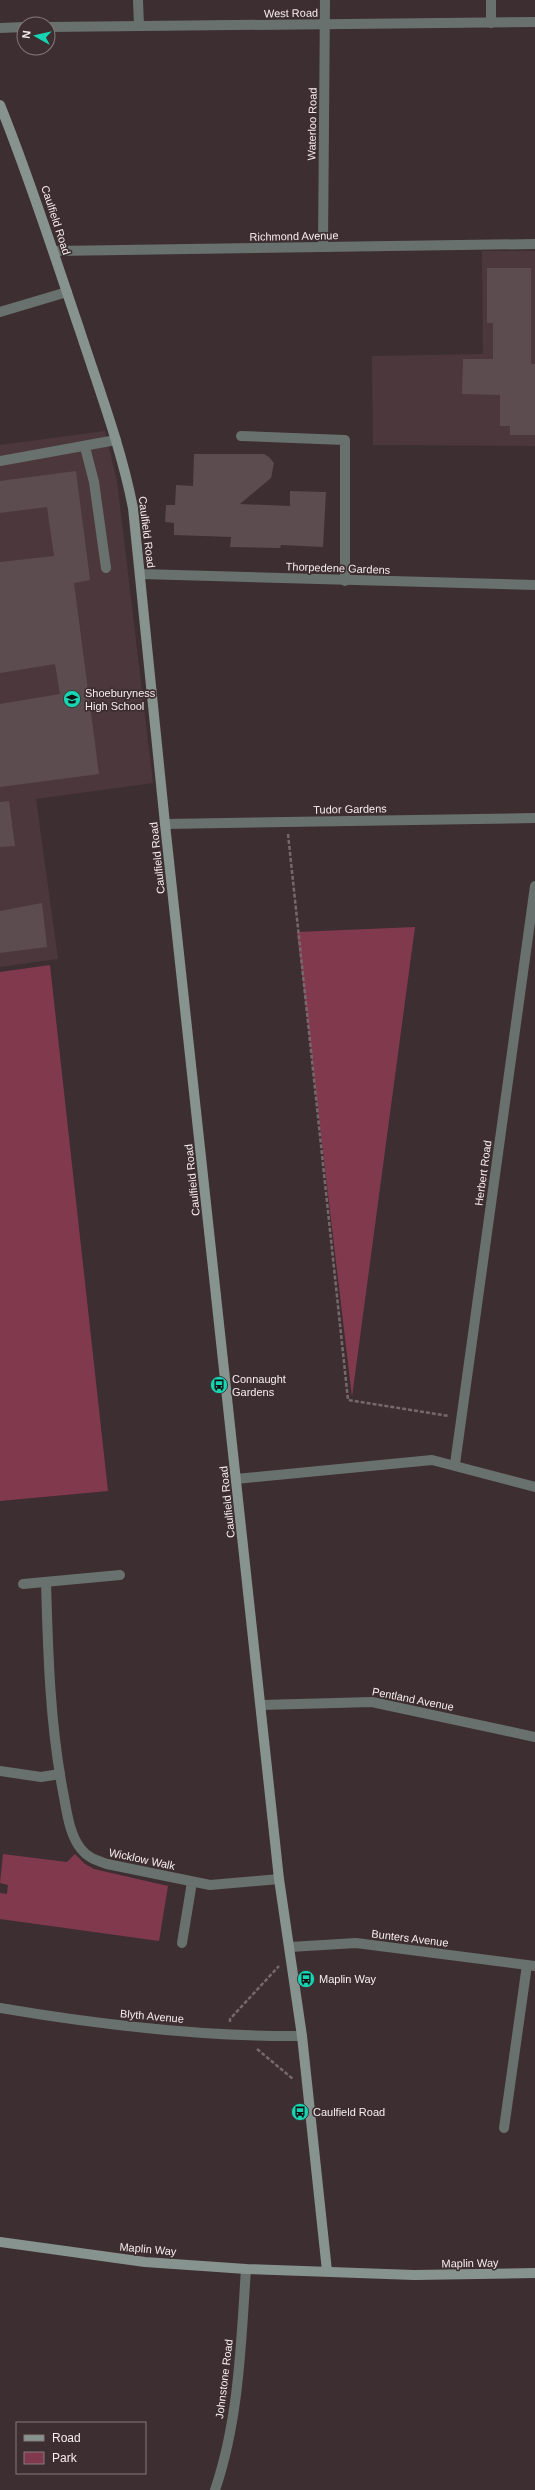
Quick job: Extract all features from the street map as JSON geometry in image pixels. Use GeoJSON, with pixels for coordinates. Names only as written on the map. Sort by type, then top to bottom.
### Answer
{"type":"FeatureCollection","features":[{"type":"Feature","properties":{"kind":"street"},"geometry":{"type":"LineString","coordinates":[[138,0],[138,26]]}},
{"type":"Feature","properties":{"kind":"street","name":"Waterloo Road"},"geometry":{"type":"LineString","coordinates":[[323,248],[325,0]]}},
{"type":"Feature","properties":{"kind":"street"},"geometry":{"type":"LineString","coordinates":[[491,0],[491,23]]}},
{"type":"Feature","properties":{"kind":"street","name":"West Road"},"geometry":{"type":"LineString","coordinates":[[56,27],[535,22]]}},
{"type":"Feature","properties":{"kind":"street"},"geometry":{"type":"LineString","coordinates":[[0,28],[16,27]]}},
{"type":"Feature","properties":{"kind":"street","name":"Caulfield Road"},"geometry":{"type":"LineString","coordinates":[[0,105],[30,178],[124,465],[133,508],[141,574],[165,824],[279,1878],[302,2036],[327,2271]]}},
{"type":"Feature","properties":{"kind":"street","name":"Richmond Avenue"},"geometry":{"type":"LineString","coordinates":[[54,251],[535,244]]}},
{"type":"Feature","properties":{"kind":"street"},"geometry":{"type":"LineString","coordinates":[[0,312],[67,292]]}},
{"type":"Feature","properties":{"kind":"street"},"geometry":{"type":"LineString","coordinates":[[241,436],[345,440],[345,581]]}},
{"type":"Feature","properties":{"kind":"street"},"geometry":{"type":"LineString","coordinates":[[0,461],[85,447],[116,440]]}},
{"type":"Feature","properties":{"kind":"street"},"geometry":{"type":"LineString","coordinates":[[85,447],[94,482],[106,568]]}},
{"type":"Feature","properties":{"kind":"street","name":"Thorpedene Gardens"},"geometry":{"type":"LineString","coordinates":[[141,574],[345,581],[535,585]]}},
{"type":"Feature","properties":{"kind":"street","name":"Tudor Gardens"},"geometry":{"type":"LineString","coordinates":[[165,824],[535,818]]}},
{"type":"Feature","properties":{"kind":"street","name":"Herbert Road"},"geometry":{"type":"LineString","coordinates":[[455,1464],[535,886]]}},
{"type":"Feature","properties":{"kind":"street"},"geometry":{"type":"LineString","coordinates":[[236,1479],[432,1460],[455,1464],[535,1486]]}},
{"type":"Feature","properties":{"kind":"street"},"geometry":{"type":"LineString","coordinates":[[23,1584],[120,1575]]}},
{"type":"Feature","properties":{"kind":"street","name":"Wicklow Walk"},"geometry":{"type":"LineString","coordinates":[[46,1582],[48,1641],[60,1774],[74,1834],[80,1849],[91,1859],[210,1885],[279,1878]]}},
{"type":"Feature","properties":{"kind":"street","name":"Pentland Avenue"},"geometry":{"type":"LineString","coordinates":[[261,1705],[372,1702],[535,1737]]}},
{"type":"Feature","properties":{"kind":"street"},"geometry":{"type":"LineString","coordinates":[[0,1771],[40,1777],[60,1774]]}},
{"type":"Feature","properties":{"kind":"street"},"geometry":{"type":"LineString","coordinates":[[182,1943],[192,1882]]}},
{"type":"Feature","properties":{"kind":"street","name":"Bunters Avenue"},"geometry":{"type":"LineString","coordinates":[[290,1947],[356,1943],[531,1966],[504,2128]]}},
{"type":"Feature","properties":{"kind":"street","name":"Blyth Avenue"},"geometry":{"type":"LineString","coordinates":[[0,2008],[72,2021],[230,2036],[302,2036]]}},
{"type":"Feature","properties":{"kind":"street","name":"Maplin Way"},"geometry":{"type":"LineString","coordinates":[[0,2242],[145,2262],[246,2269],[414,2275],[535,2273]]}},
{"type":"Feature","properties":{"kind":"street","name":"Johnstone Road"},"geometry":{"type":"LineString","coordinates":[[215,2490],[230,2432],[236,2392],[246,2269]]}},
{"type":"Feature","properties":{"kind":"path"},"geometry":{"type":"LineString","coordinates":[[287,822],[348,1400],[462,1418]]}},
{"type":"Feature","properties":{"kind":"path"},"geometry":{"type":"LineString","coordinates":[[230,2036],[230,2018],[277,1968],[292,1960]]}},
{"type":"Feature","properties":{"kind":"path"},"geometry":{"type":"LineString","coordinates":[[257,2037],[257,2049],[292,2079],[307,2079]]}},
{"type":"Feature","properties":{"kind":"shaded area"},"geometry":{"type":"Polygon","coordinates":[[[482,251],[535,251],[535,446],[373,445],[372,356],[483,354],[482,251]]]}},
{"type":"Feature","properties":{"kind":"shaded area","name":"Shoeburyness High School"},"geometry":{"type":"Polygon","coordinates":[[[105,431],[117,481],[153,783],[36,799],[58,959],[0,967],[0,445],[105,431]]]}},
{"type":"Feature","properties":{"kind":"green space"},"geometry":{"type":"Polygon","coordinates":[[[415,927],[352,1397],[297,932],[415,927]]]}},
{"type":"Feature","properties":{"kind":"green space"},"geometry":{"type":"Polygon","coordinates":[[[50,965],[108,1491],[0,1501],[0,972],[50,965]]]}},
{"type":"Feature","properties":{"kind":"green space"},"geometry":{"type":"Polygon","coordinates":[[[3,1854],[67,1862],[75,1854],[85,1864],[94,1869],[168,1886],[159,1941],[0,1919],[0,1893],[7,1894],[8,1885],[0,1883],[3,1854]]]}},
{"type":"Feature","properties":{"kind":"building"},"geometry":{"type":"Polygon","coordinates":[[[487,268],[531,268],[531,364],[535,364],[535,435],[510,435],[510,426],[500,426],[500,395],[462,394],[463,359],[493,359],[493,323],[487,323],[487,268]]]}},
{"type":"Feature","properties":{"kind":"building"},"geometry":{"type":"Polygon","coordinates":[[[194,454],[264,454],[269,457],[274,463],[271,478],[240,504],[290,506],[290,491],[326,492],[323,547],[281,545],[280,548],[230,547],[231,537],[174,535],[174,523],[165,522],[166,505],[175,505],[176,485],[193,486],[194,454]]]}},
{"type":"Feature","properties":{"kind":"building"},"geometry":{"type":"Polygon","coordinates":[[[76,471],[90,580],[74,583],[99,774],[0,787],[0,704],[60,694],[55,664],[0,673],[0,562],[54,556],[47,507],[0,513],[0,481],[76,471]]]}},
{"type":"Feature","properties":{"kind":"building"},"geometry":{"type":"Polygon","coordinates":[[[9,801],[15,846],[0,847],[0,802],[9,801]]]}},
{"type":"Feature","properties":{"kind":"building"},"geometry":{"type":"Polygon","coordinates":[[[42,903],[47,947],[0,953],[0,911],[42,903]]]}},
{"type":"Feature","properties":{"kind":"place","name":"Shoeburyness High School"},"geometry":{"type":"Point","coordinates":[72,699]}},
{"type":"Feature","properties":{"kind":"place","name":"Connaught Gardens"},"geometry":{"type":"Point","coordinates":[219,1385]}},
{"type":"Feature","properties":{"kind":"place","name":"Maplin Way"},"geometry":{"type":"Point","coordinates":[306,1979]}},
{"type":"Feature","properties":{"kind":"place","name":"Caulfield Road"},"geometry":{"type":"Point","coordinates":[300,2112]}}]}
